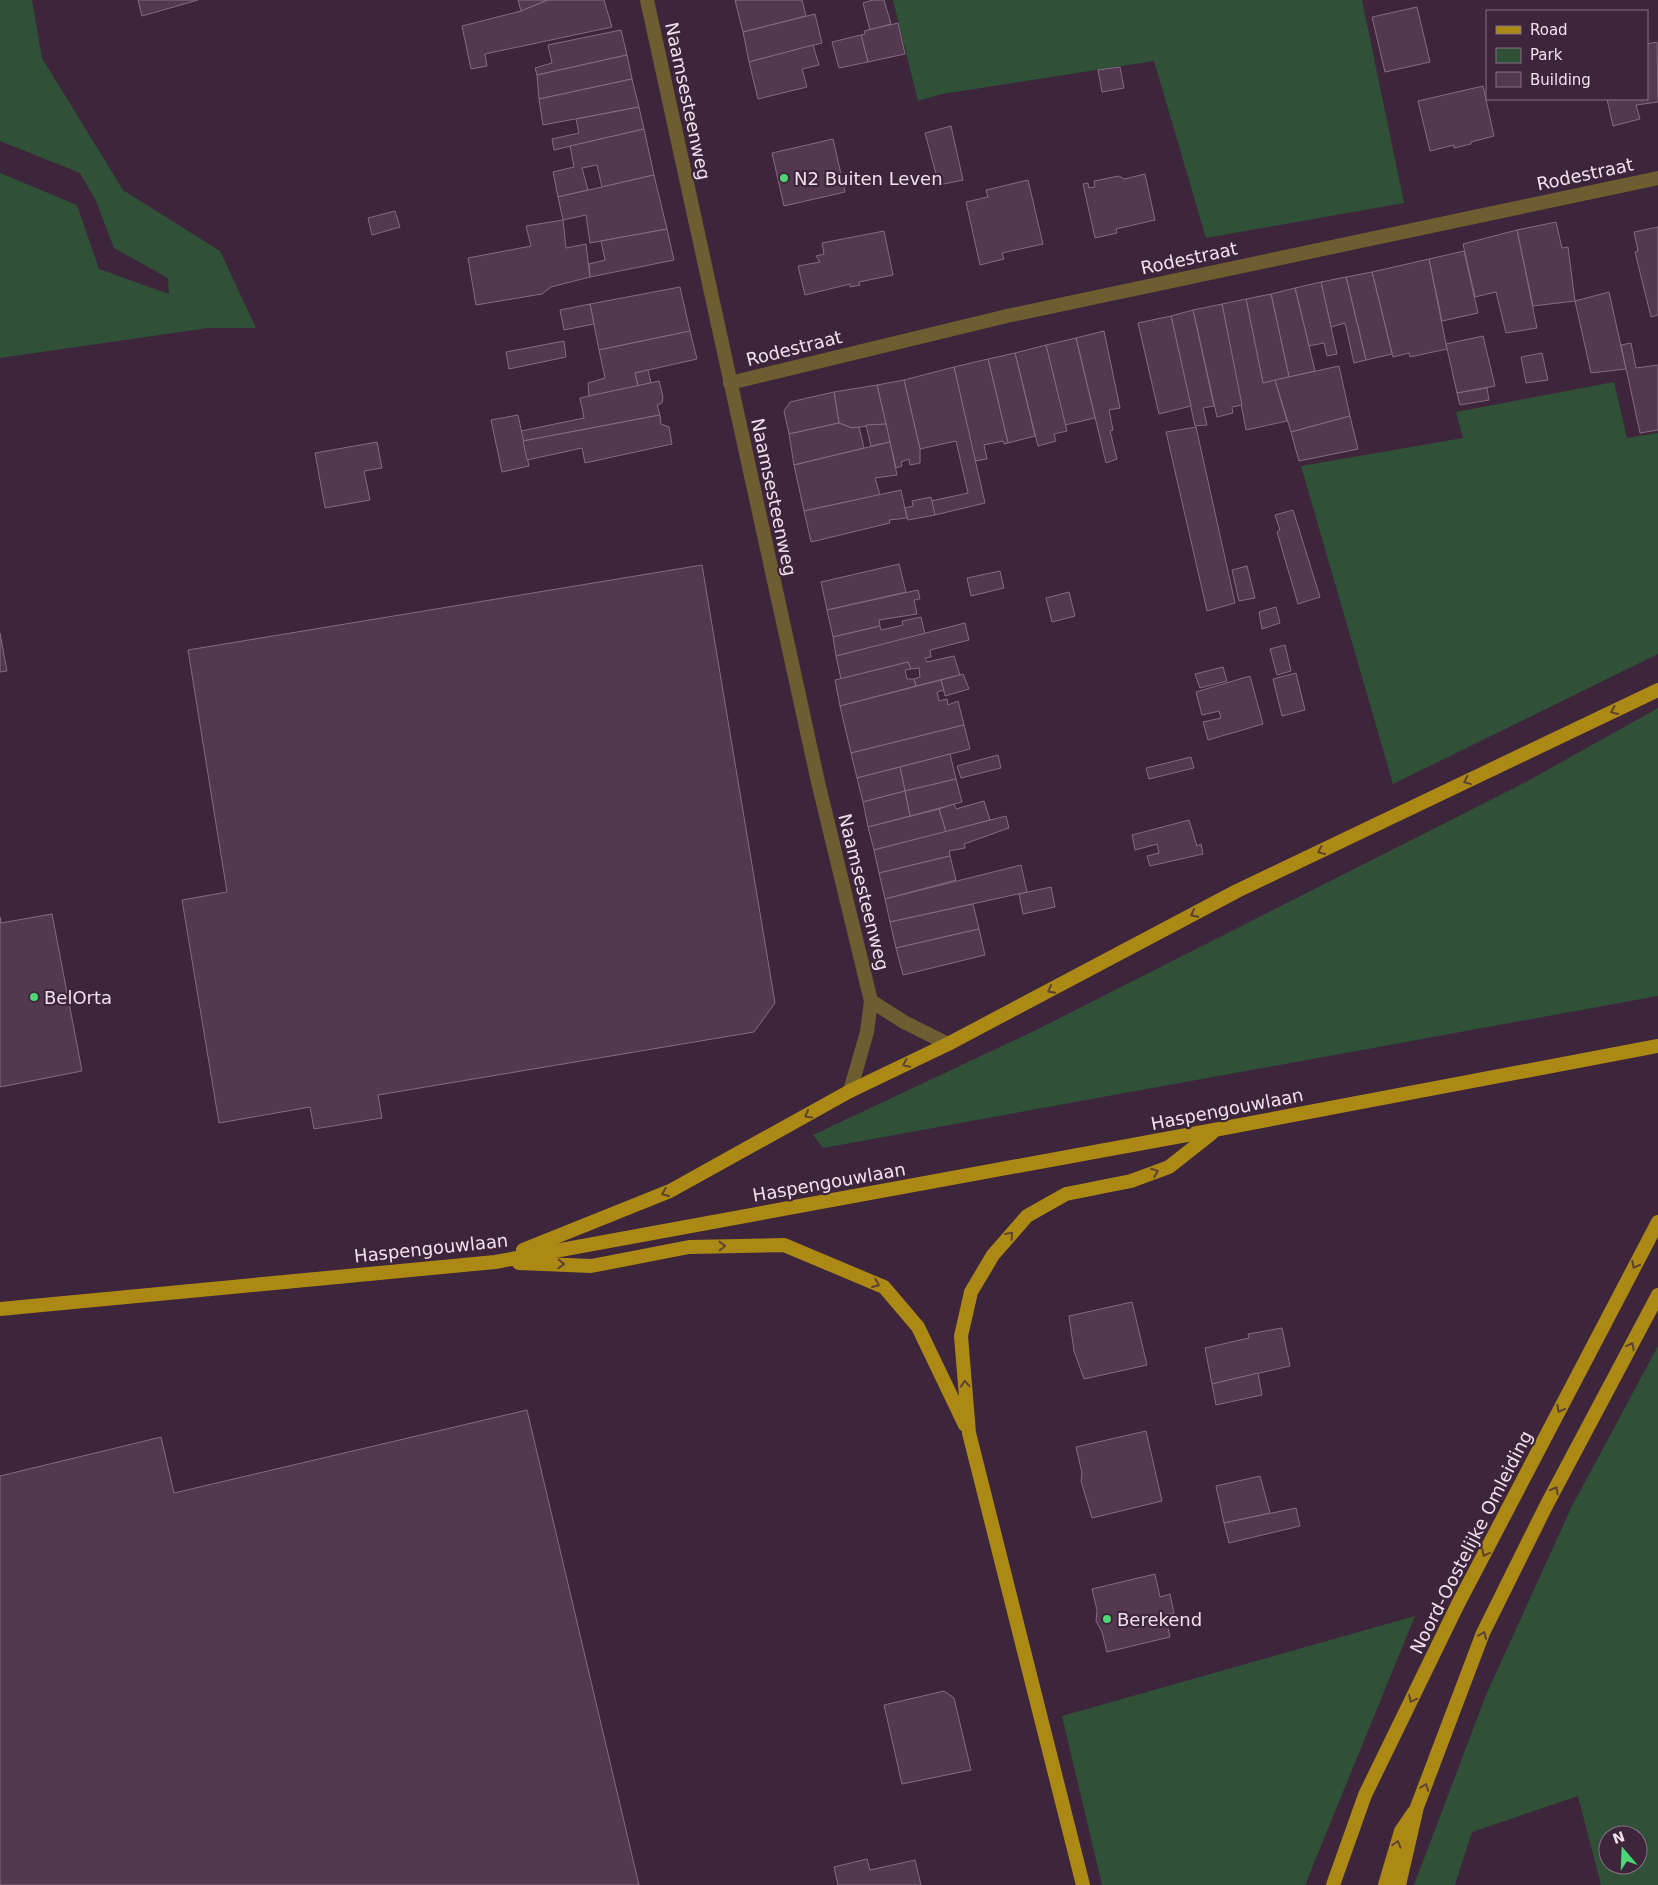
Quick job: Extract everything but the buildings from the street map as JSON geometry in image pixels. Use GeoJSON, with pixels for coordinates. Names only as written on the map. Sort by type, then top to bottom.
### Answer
{"type":"FeatureCollection","features":[{"type":"Feature","properties":{"kind":"main road"},"geometry":{"type":"LineString","coordinates":[[495,1262],[670,1191],[850,1091],[948,1044],[1237,891],[1658,690]]}},
{"type":"Feature","properties":{"kind":"main road","name":"Haspengouwlaan"},"geometry":{"type":"LineString","coordinates":[[0,1309],[495,1262],[1214,1130],[1658,1046]]}},
{"type":"Feature","properties":{"kind":"main road"},"geometry":{"type":"LineString","coordinates":[[1083,1885],[968,1432],[961,1336],[971,1292],[993,1255],[1026,1216],[1066,1194],[1131,1181],[1169,1167],[1214,1130]]}},
{"type":"Feature","properties":{"kind":"main road","name":"Noord-Oostelijke Omleiding"},"geometry":{"type":"LineString","coordinates":[[1333,1885],[1365,1795],[1424,1674],[1658,1222]]}},
{"type":"Feature","properties":{"kind":"main road"},"geometry":{"type":"LineString","coordinates":[[495,1262],[591,1266],[689,1247],[784,1245],[884,1287],[918,1327],[968,1432]]}},
{"type":"Feature","properties":{"kind":"main road"},"geometry":{"type":"LineString","coordinates":[[1399,1885],[1417,1807],[1483,1633],[1546,1506],[1658,1294]]}},
{"type":"Feature","properties":{"kind":"main road"},"geometry":{"type":"LineString","coordinates":[[1385,1885],[1401,1831],[1417,1807]]}},
{"type":"Feature","properties":{"kind":"street","name":"Naamsesteenweg"},"geometry":{"type":"LineString","coordinates":[[647,0],[818,782],[871,1001],[867,1032],[850,1091]]}},
{"type":"Feature","properties":{"kind":"street","name":"Rodestraat"},"geometry":{"type":"LineString","coordinates":[[730,383],[1007,316],[1658,178]]}},
{"type":"Feature","properties":{"kind":"street"},"geometry":{"type":"LineString","coordinates":[[871,1001],[904,1022],[948,1044]]}},
{"type":"Feature","properties":{"kind":"green space"},"geometry":{"type":"Polygon","coordinates":[[[0,0],[32,0],[42,58],[123,190],[220,251],[256,328],[208,328],[0,358],[0,173],[77,205],[99,269],[169,294],[168,278],[114,248],[96,201],[80,173],[0,141],[0,0]]]}},
{"type":"Feature","properties":{"kind":"green space"},"geometry":{"type":"Polygon","coordinates":[[[893,0],[1362,0],[1404,203],[1206,238],[1154,61],[942,94],[918,101],[893,0]]]}},
{"type":"Feature","properties":{"kind":"green space"},"geometry":{"type":"Polygon","coordinates":[[[1614,382],[1627,438],[1658,433],[1658,654],[1393,784],[1301,466],[1463,438],[1456,412],[1614,382]]]}},
{"type":"Feature","properties":{"kind":"green space"},"geometry":{"type":"Polygon","coordinates":[[[1658,708],[1658,996],[823,1148],[813,1135],[1036,1030],[1526,782],[1658,708]]]}},
{"type":"Feature","properties":{"kind":"green space"},"geometry":{"type":"Polygon","coordinates":[[[1658,1346],[1658,1885],[1601,1885],[1598,1875],[1648,1875],[1648,1825],[1598,1825],[1598,1873],[1578,1796],[1472,1832],[1455,1885],[1414,1885],[1486,1695],[1571,1508],[1658,1346]]]}},
{"type":"Feature","properties":{"kind":"green space"},"geometry":{"type":"Polygon","coordinates":[[[1415,1616],[1305,1885],[1102,1885],[1062,1716],[1415,1616]]]}},
{"type":"Feature","properties":{"kind":"place","name":"N2 Buiten Leven"},"geometry":{"type":"Point","coordinates":[784,178]}},
{"type":"Feature","properties":{"kind":"place","name":"BelOrta"},"geometry":{"type":"Point","coordinates":[34,997]}},
{"type":"Feature","properties":{"kind":"place","name":"Berekend"},"geometry":{"type":"Point","coordinates":[1107,1619]}}]}
